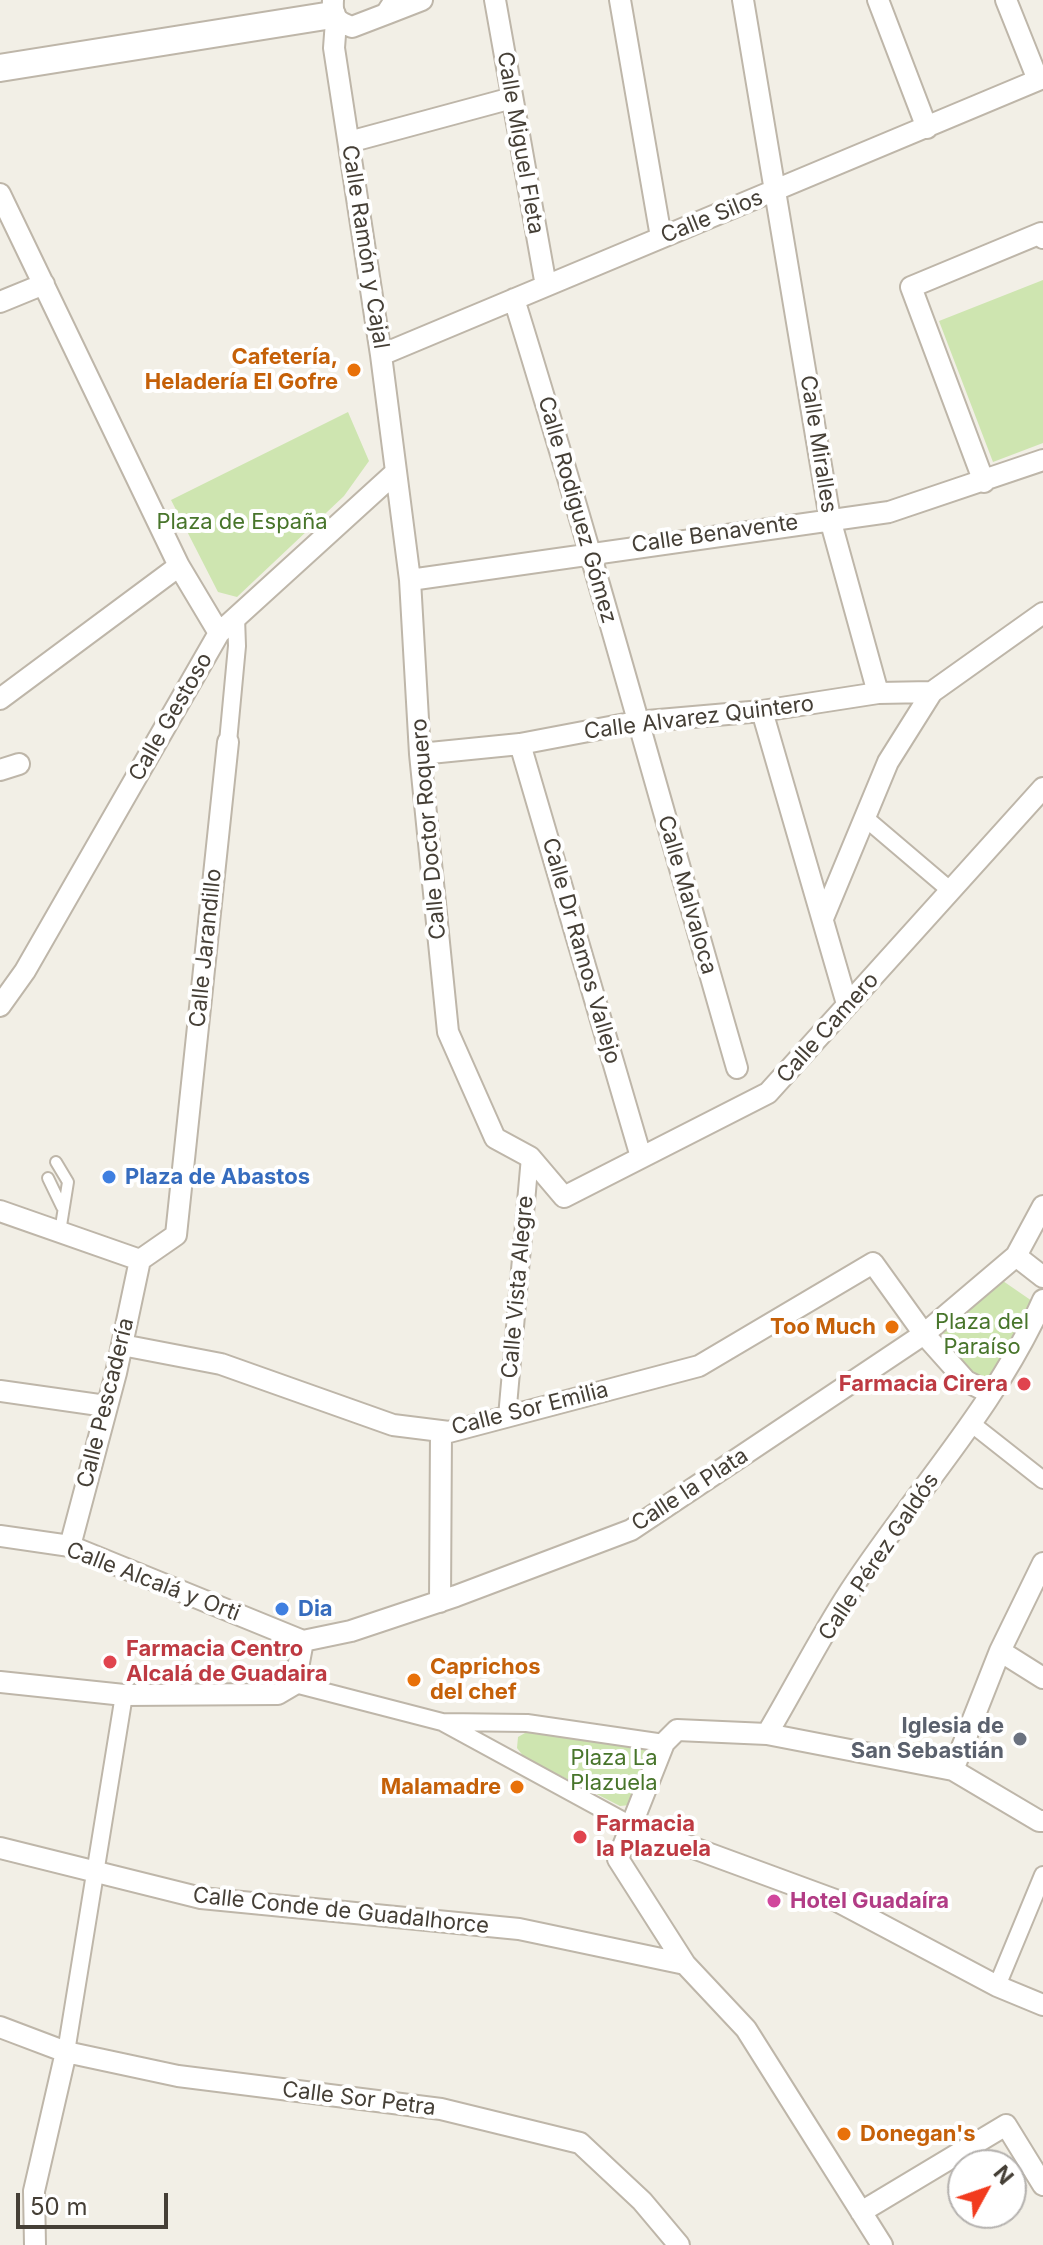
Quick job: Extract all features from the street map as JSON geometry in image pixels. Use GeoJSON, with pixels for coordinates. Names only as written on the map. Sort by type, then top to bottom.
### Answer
{"type":"FeatureCollection","features":[{"type":"Feature","properties":{"kind":"street"},"geometry":{"type":"LineString","coordinates":[[0,68],[334,12],[352,27],[390,7],[422,0]]}},
{"type":"Feature","properties":{"kind":"street","name":"Calle Miguel Fleta"},"geometry":{"type":"LineString","coordinates":[[495,0],[546,286]]}},
{"type":"Feature","properties":{"kind":"street"},"geometry":{"type":"LineString","coordinates":[[620,0],[661,237]]}},
{"type":"Feature","properties":{"kind":"street","name":"Calle Miralles"},"geometry":{"type":"LineString","coordinates":[[743,0],[830,519],[878,693]]}},
{"type":"Feature","properties":{"kind":"street"},"geometry":{"type":"LineString","coordinates":[[878,0],[927,128]]}},
{"type":"Feature","properties":{"kind":"street"},"geometry":{"type":"LineString","coordinates":[[1006,0],[1040,79]]}},
{"type":"Feature","properties":{"kind":"street","name":"Calle Ramón y Cajal"},"geometry":{"type":"LineString","coordinates":[[334,12],[334,48],[396,472]]}},
{"type":"Feature","properties":{"kind":"street","name":"Calle Silos"},"geometry":{"type":"LineString","coordinates":[[381,355],[1040,79]]}},
{"type":"Feature","properties":{"kind":"street"},"geometry":{"type":"LineString","coordinates":[[349,142],[512,98]]}},
{"type":"Feature","properties":{"kind":"street"},"geometry":{"type":"LineString","coordinates":[[0,194],[179,566],[219,633]]}},
{"type":"Feature","properties":{"kind":"street"},"geometry":{"type":"LineString","coordinates":[[984,482],[911,287],[1041,233],[1043,238]]}},
{"type":"Feature","properties":{"kind":"street"},"geometry":{"type":"LineString","coordinates":[[0,302],[44,284]]}},
{"type":"Feature","properties":{"kind":"street","name":"Calle Rodiguez Gómez"},"geometry":{"type":"LineString","coordinates":[[514,299],[592,551],[636,722]]}},
{"type":"Feature","properties":{"kind":"street","name":"Calle Benavente"},"geometry":{"type":"LineString","coordinates":[[410,580],[592,551],[889,512],[1043,460]]}},
{"type":"Feature","properties":{"kind":"street","name":"Calle Doctor Roquero"},"geometry":{"type":"LineString","coordinates":[[396,472],[410,580],[420,754],[448,1032],[495,1138],[530,1157]]}},
{"type":"Feature","properties":{"kind":"street","name":"Calle Gestoso"},"geometry":{"type":"LineString","coordinates":[[0,1006],[25,971],[219,633],[396,472]]}},
{"type":"Feature","properties":{"kind":"street"},"geometry":{"type":"LineString","coordinates":[[0,699],[179,566]]}},
{"type":"Feature","properties":{"kind":"street"},"geometry":{"type":"LineString","coordinates":[[824,916],[888,762],[932,692],[1043,613]]}},
{"type":"Feature","properties":{"kind":"street","name":"Calle Jarandillo"},"geometry":{"type":"LineString","coordinates":[[140,1260],[176,1235],[228,742],[237,646],[236,617]]}},
{"type":"Feature","properties":{"kind":"street","name":"Calle Alvarez Quintero"},"geometry":{"type":"LineString","coordinates":[[420,754],[520,744],[636,722],[762,711],[878,693],[932,692]]}},
{"type":"Feature","properties":{"kind":"street"},"geometry":{"type":"LineString","coordinates":[[762,711],[824,916],[847,1004]]}},
{"type":"Feature","properties":{"kind":"street","name":"Calle Malvaloca"},"geometry":{"type":"LineString","coordinates":[[636,722],[737,1068]]}},
{"type":"Feature","properties":{"kind":"street","name":"Calle Dr Ramos Vallejo"},"geometry":{"type":"LineString","coordinates":[[520,744],[641,1157]]}},
{"type":"Feature","properties":{"kind":"street","name":"Calle Camero"},"geometry":{"type":"LineString","coordinates":[[530,1157],[564,1197],[768,1093],[1043,788]]}},
{"type":"Feature","properties":{"kind":"street"},"geometry":{"type":"LineString","coordinates":[[864,817],[951,891]]}},
{"type":"Feature","properties":{"kind":"street","name":"Calle Vista Alegre"},"geometry":{"type":"LineString","coordinates":[[507,1417],[530,1157]]}},
{"type":"Feature","properties":{"kind":"street"},"geometry":{"type":"LineString","coordinates":[[1043,1206],[1016,1256],[924,1334],[966,1381],[990,1393],[1024,1344],[1043,1300]]}},
{"type":"Feature","properties":{"kind":"street"},"geometry":{"type":"LineString","coordinates":[[0,1211],[140,1260]]}},
{"type":"Feature","properties":{"kind":"street"},"geometry":{"type":"LineString","coordinates":[[1016,1256],[1043,1277]]}},
{"type":"Feature","properties":{"kind":"street","name":"Calle Pescadería"},"geometry":{"type":"LineString","coordinates":[[70,1546],[122,1345],[140,1260]]}},
{"type":"Feature","properties":{"kind":"street","name":"Calle Sor Emilia"},"geometry":{"type":"LineString","coordinates":[[122,1345],[221,1364],[393,1425],[441,1431],[507,1417],[699,1366],[873,1263],[924,1334]]}},
{"type":"Feature","properties":{"kind":"street","name":"Calle la Plata"},"geometry":{"type":"LineString","coordinates":[[303,1641],[342,1633],[440,1602],[631,1530],[924,1334]]}},
{"type":"Feature","properties":{"kind":"street"},"geometry":{"type":"LineString","coordinates":[[0,1391],[106,1406]]}},
{"type":"Feature","properties":{"kind":"street","name":"Calle Pérez Galdós"},"geometry":{"type":"LineString","coordinates":[[767,1734],[850,1591],[972,1424],[990,1393]]}},
{"type":"Feature","properties":{"kind":"street"},"geometry":{"type":"LineString","coordinates":[[972,1424],[1043,1480]]}},
{"type":"Feature","properties":{"kind":"street"},"geometry":{"type":"LineString","coordinates":[[440,1602],[441,1431]]}},
{"type":"Feature","properties":{"kind":"street","name":"Calle Alcalá y Orti"},"geometry":{"type":"LineString","coordinates":[[0,1536],[70,1546],[303,1641]]}},
{"type":"Feature","properties":{"kind":"street"},"geometry":{"type":"LineString","coordinates":[[953,1770],[1000,1651],[1043,1563]]}},
{"type":"Feature","properties":{"kind":"street"},"geometry":{"type":"LineString","coordinates":[[295,1684],[303,1641]]}},
{"type":"Feature","properties":{"kind":"street"},"geometry":{"type":"LineString","coordinates":[[1000,1651],[1043,1678]]}},
{"type":"Feature","properties":{"kind":"street"},"geometry":{"type":"LineString","coordinates":[[0,1682],[124,1695],[278,1694],[295,1684],[442,1722],[631,1825],[835,1900],[997,1986],[1043,2005]]}},
{"type":"Feature","properties":{"kind":"street"},"geometry":{"type":"LineString","coordinates":[[35,2245],[34,2191],[66,2052],[124,1695]]}},
{"type":"Feature","properties":{"kind":"street"},"geometry":{"type":"LineString","coordinates":[[442,1722],[527,1723],[664,1743]]}},
{"type":"Feature","properties":{"kind":"street"},"geometry":{"type":"LineString","coordinates":[[882,2245],[746,2029],[685,1964],[618,1859],[664,1743],[677,1730],[767,1734],[953,1770],[1043,1821]]}},
{"type":"Feature","properties":{"kind":"street","name":"Calle Conde de Guadalhorce"},"geometry":{"type":"LineString","coordinates":[[0,1848],[201,1898],[519,1929],[685,1964]]}},
{"type":"Feature","properties":{"kind":"street"},"geometry":{"type":"LineString","coordinates":[[997,1986],[1043,1875]]}},
{"type":"Feature","properties":{"kind":"street","name":"Calle Sor Petra"},"geometry":{"type":"LineString","coordinates":[[0,2027],[66,2052],[178,2076],[441,2109],[580,2143],[642,2201],[679,2245]]}},
{"type":"Feature","properties":{"kind":"street"},"geometry":{"type":"LineString","coordinates":[[861,2212],[1006,2125],[1043,2185]]}},
{"type":"Feature","properties":{"kind":"lane"},"geometry":{"type":"LineString","coordinates":[[56,1162],[68,1182],[60,1232]]}},
{"type":"Feature","properties":{"kind":"lane"},"geometry":{"type":"LineString","coordinates":[[48,1178],[62,1207]]}},
{"type":"Feature","properties":{"kind":"green space"},"geometry":{"type":"Polygon","coordinates":[[[1043,280],[1043,443],[993,462],[939,321],[1043,280]]]}},
{"type":"Feature","properties":{"kind":"green space","name":"Plaza de España"},"geometry":{"type":"Polygon","coordinates":[[[348,412],[369,461],[344,496],[237,597],[218,592],[171,500],[348,412]]]}},
{"type":"Feature","properties":{"kind":"green space","name":"Plaza del Paraíso"},"geometry":{"type":"Polygon","coordinates":[[[1003,1281],[1032,1301],[996,1377],[974,1380],[944,1341],[943,1329],[992,1282],[1003,1281]]]}},
{"type":"Feature","properties":{"kind":"green space","name":"Plaza La Plazuela"},"geometry":{"type":"Polygon","coordinates":[[[532,1729],[647,1746],[653,1757],[630,1805],[620,1806],[524,1757],[517,1748],[518,1737],[532,1729]]]}},
{"type":"Feature","properties":{"kind":"place","name":"Cafetería, Heladería El Gofre"},"geometry":{"type":"Point","coordinates":[354,370]}},
{"type":"Feature","properties":{"kind":"place","name":"Plaza de Abastos"},"geometry":{"type":"Point","coordinates":[109,1177]}},
{"type":"Feature","properties":{"kind":"place","name":"Too Much"},"geometry":{"type":"Point","coordinates":[892,1327]}},
{"type":"Feature","properties":{"kind":"place","name":"Farmacia Cirera"},"geometry":{"type":"Point","coordinates":[1024,1384]}},
{"type":"Feature","properties":{"kind":"place","name":"Dia"},"geometry":{"type":"Point","coordinates":[282,1609]}},
{"type":"Feature","properties":{"kind":"place","name":"Farmacia Centro Alcalá de Guadaira"},"geometry":{"type":"Point","coordinates":[110,1662]}},
{"type":"Feature","properties":{"kind":"place","name":"Caprichos del chef"},"geometry":{"type":"Point","coordinates":[414,1680]}},
{"type":"Feature","properties":{"kind":"place","name":"Iglesia de San Sebastián"},"geometry":{"type":"Point","coordinates":[1020,1739]}},
{"type":"Feature","properties":{"kind":"place","name":"Malamadre"},"geometry":{"type":"Point","coordinates":[517,1787]}},
{"type":"Feature","properties":{"kind":"place","name":"Farmacia la Plazuela"},"geometry":{"type":"Point","coordinates":[580,1837]}},
{"type":"Feature","properties":{"kind":"place","name":"Hotel Guadaíra"},"geometry":{"type":"Point","coordinates":[774,1901]}},
{"type":"Feature","properties":{"kind":"place","name":"Donegan's"},"geometry":{"type":"Point","coordinates":[844,2134]}}]}
